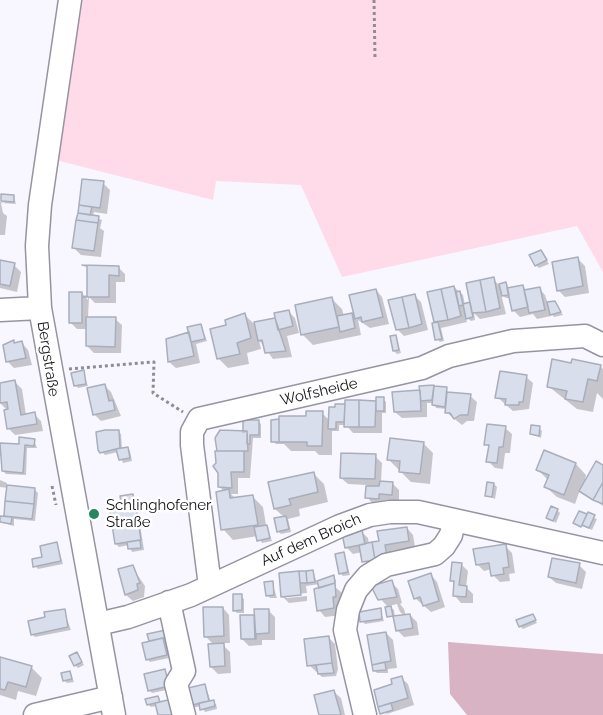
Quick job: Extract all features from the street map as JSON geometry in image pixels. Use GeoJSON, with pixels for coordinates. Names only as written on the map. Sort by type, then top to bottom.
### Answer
{"type":"FeatureCollection","features":[{"type":"Feature","properties":{"kind":"street","name":"Bergstraße"},"geometry":{"type":"LineString","coordinates":[[70,0],[40,205],[37,246],[40,308],[49,370],[113,706]]}},
{"type":"Feature","properties":{"kind":"street"},"geometry":{"type":"LineString","coordinates":[[0,310],[40,308]]}},
{"type":"Feature","properties":{"kind":"street","name":"Wolfsheide"},"geometry":{"type":"LineString","coordinates":[[199,419],[422,368],[449,356],[513,341],[585,336],[603,345]]}},
{"type":"Feature","properties":{"kind":"street"},"geometry":{"type":"LineString","coordinates":[[199,419],[192,432],[192,445],[210,586]]}},
{"type":"Feature","properties":{"kind":"street","name":"Auf dem Broich"},"geometry":{"type":"LineString","coordinates":[[98,624],[170,602],[210,586],[340,526],[370,515],[418,512],[603,553]]}},
{"type":"Feature","properties":{"kind":"street"},"geometry":{"type":"LineString","coordinates":[[365,715],[345,630],[348,610],[356,590],[368,576],[386,565],[435,554],[451,535],[454,520]]}},
{"type":"Feature","properties":{"kind":"street"},"geometry":{"type":"LineString","coordinates":[[170,602],[184,671],[176,684],[184,715]]}},
{"type":"Feature","properties":{"kind":"street"},"geometry":{"type":"LineString","coordinates":[[35,715],[113,706]]}},
{"type":"Feature","properties":{"kind":"path"},"geometry":{"type":"LineString","coordinates":[[374,0],[375,58]]}},
{"type":"Feature","properties":{"kind":"path"},"geometry":{"type":"LineString","coordinates":[[49,370],[154,362],[153,393],[169,406],[199,419]]}},
{"type":"Feature","properties":{"kind":"shaded area"},"geometry":{"type":"Polygon","coordinates":[[[80,0],[603,0],[603,272],[577,226],[342,277],[301,185],[216,181],[213,200],[56,160],[80,0]]]}},
{"type":"Feature","properties":{"kind":"shaded area"},"geometry":{"type":"Polygon","coordinates":[[[448,642],[603,654],[603,715],[467,715],[450,694],[448,642]]]}},
{"type":"Feature","properties":{"kind":"building"},"geometry":{"type":"Polygon","coordinates":[[[82,179],[104,181],[100,208],[79,205],[82,179]]]}},
{"type":"Feature","properties":{"kind":"building"},"geometry":{"type":"Polygon","coordinates":[[[1,194],[14,195],[14,202],[1,201],[1,194]]]}},
{"type":"Feature","properties":{"kind":"building"},"geometry":{"type":"Polygon","coordinates":[[[79,205],[92,207],[90,215],[78,213],[79,205]]]}},
{"type":"Feature","properties":{"kind":"building"},"geometry":{"type":"Polygon","coordinates":[[[78,213],[99,216],[98,223],[76,220],[78,213]]]}},
{"type":"Feature","properties":{"kind":"building"},"geometry":{"type":"Polygon","coordinates":[[[76,220],[98,223],[94,251],[72,248],[76,220]]]}},
{"type":"Feature","properties":{"kind":"building"},"geometry":{"type":"Polygon","coordinates":[[[541,250],[547,260],[535,266],[529,255],[541,250]]]}},
{"type":"Feature","properties":{"kind":"building"},"geometry":{"type":"Polygon","coordinates":[[[578,257],[583,286],[557,291],[552,262],[578,257]]]}},
{"type":"Feature","properties":{"kind":"building"},"geometry":{"type":"Polygon","coordinates":[[[0,260],[15,263],[10,286],[0,284],[0,260]]]}},
{"type":"Feature","properties":{"kind":"building"},"geometry":{"type":"Polygon","coordinates":[[[82,265],[119,266],[119,276],[109,275],[109,297],[82,297],[87,296],[87,266],[82,265]]]}},
{"type":"Feature","properties":{"kind":"building"},"geometry":{"type":"Polygon","coordinates":[[[494,277],[500,308],[486,312],[480,280],[494,277]]]}},
{"type":"Feature","properties":{"kind":"building"},"geometry":{"type":"Polygon","coordinates":[[[480,280],[486,312],[472,313],[466,283],[480,280]]]}},
{"type":"Feature","properties":{"kind":"building"},"geometry":{"type":"Polygon","coordinates":[[[506,282],[509,295],[502,296],[499,284],[506,282]]]}},
{"type":"Feature","properties":{"kind":"building"},"geometry":{"type":"Polygon","coordinates":[[[523,285],[528,307],[512,311],[507,288],[523,285]]]}},
{"type":"Feature","properties":{"kind":"building"},"geometry":{"type":"Polygon","coordinates":[[[454,286],[461,316],[448,320],[441,289],[454,286]]]}},
{"type":"Feature","properties":{"kind":"building"},"geometry":{"type":"Polygon","coordinates":[[[540,287],[545,310],[529,313],[524,290],[540,287]]]}},
{"type":"Feature","properties":{"kind":"building"},"geometry":{"type":"Polygon","coordinates":[[[376,289],[383,317],[362,322],[361,317],[355,319],[349,295],[376,289]]]}},
{"type":"Feature","properties":{"kind":"building"},"geometry":{"type":"Polygon","coordinates":[[[441,289],[448,320],[434,322],[427,292],[441,289]]]}},
{"type":"Feature","properties":{"kind":"building"},"geometry":{"type":"Polygon","coordinates":[[[460,291],[463,305],[459,306],[456,292],[460,291]]]}},
{"type":"Feature","properties":{"kind":"building"},"geometry":{"type":"Polygon","coordinates":[[[69,292],[82,292],[82,323],[69,323],[69,292]]]}},
{"type":"Feature","properties":{"kind":"building"},"geometry":{"type":"Polygon","coordinates":[[[415,294],[422,324],[409,328],[402,297],[415,294]]]}},
{"type":"Feature","properties":{"kind":"building"},"geometry":{"type":"Polygon","coordinates":[[[332,297],[339,327],[301,335],[295,305],[332,297]]]}},
{"type":"Feature","properties":{"kind":"building"},"geometry":{"type":"Polygon","coordinates":[[[402,297],[409,328],[396,330],[388,300],[402,297]]]}},
{"type":"Feature","properties":{"kind":"building"},"geometry":{"type":"Polygon","coordinates":[[[555,301],[561,312],[550,315],[547,302],[555,301]]]}},
{"type":"Feature","properties":{"kind":"building"},"geometry":{"type":"Polygon","coordinates":[[[470,302],[473,317],[466,319],[463,304],[470,302]]]}},
{"type":"Feature","properties":{"kind":"building"},"geometry":{"type":"Polygon","coordinates":[[[289,310],[293,326],[278,330],[274,313],[289,310]]]}},
{"type":"Feature","properties":{"kind":"building"},"geometry":{"type":"Polygon","coordinates":[[[245,313],[251,338],[237,343],[240,354],[217,359],[210,329],[226,325],[225,320],[245,313]]]}},
{"type":"Feature","properties":{"kind":"building"},"geometry":{"type":"Polygon","coordinates":[[[352,313],[355,328],[340,332],[337,316],[352,313]]]}},
{"type":"Feature","properties":{"kind":"building"},"geometry":{"type":"Polygon","coordinates":[[[86,317],[116,317],[115,347],[86,346],[86,317]]]}},
{"type":"Feature","properties":{"kind":"building"},"geometry":{"type":"Polygon","coordinates":[[[275,318],[286,351],[265,353],[262,340],[258,341],[254,322],[275,318]]]}},
{"type":"Feature","properties":{"kind":"building"},"geometry":{"type":"Polygon","coordinates":[[[438,322],[442,339],[435,340],[432,323],[438,322]]]}},
{"type":"Feature","properties":{"kind":"building"},"geometry":{"type":"Polygon","coordinates":[[[201,324],[205,339],[191,342],[187,327],[201,324]]]}},
{"type":"Feature","properties":{"kind":"building"},"geometry":{"type":"Polygon","coordinates":[[[189,332],[194,356],[168,362],[166,339],[189,332]]]}},
{"type":"Feature","properties":{"kind":"building"},"geometry":{"type":"Polygon","coordinates":[[[396,335],[399,350],[393,351],[390,336],[396,335]]]}},
{"type":"Feature","properties":{"kind":"building"},"geometry":{"type":"Polygon","coordinates":[[[14,340],[14,343],[22,341],[26,358],[6,362],[3,345],[14,340]]]}},
{"type":"Feature","properties":{"kind":"building"},"geometry":{"type":"Polygon","coordinates":[[[552,359],[571,363],[572,359],[601,365],[597,381],[588,379],[583,402],[565,399],[567,391],[547,387],[552,359]]]}},
{"type":"Feature","properties":{"kind":"building"},"geometry":{"type":"Polygon","coordinates":[[[84,370],[86,384],[74,386],[71,373],[84,370]]]}},
{"type":"Feature","properties":{"kind":"building"},"geometry":{"type":"Polygon","coordinates":[[[500,371],[527,375],[523,402],[519,402],[519,405],[505,405],[506,399],[495,398],[500,371]]]}},
{"type":"Feature","properties":{"kind":"building"},"geometry":{"type":"Polygon","coordinates":[[[15,380],[21,415],[35,412],[37,424],[7,429],[4,410],[8,409],[7,402],[0,403],[0,383],[15,380]]]}},
{"type":"Feature","properties":{"kind":"building"},"geometry":{"type":"Polygon","coordinates":[[[105,384],[109,401],[113,400],[115,410],[93,415],[87,388],[105,384]]]}},
{"type":"Feature","properties":{"kind":"building"},"geometry":{"type":"Polygon","coordinates":[[[434,385],[432,400],[421,401],[419,386],[434,385]]]}},
{"type":"Feature","properties":{"kind":"building"},"geometry":{"type":"Polygon","coordinates":[[[434,386],[447,387],[445,407],[432,405],[434,386]]]}},
{"type":"Feature","properties":{"kind":"building"},"geometry":{"type":"Polygon","coordinates":[[[420,390],[421,411],[394,412],[392,392],[420,390]]]}},
{"type":"Feature","properties":{"kind":"building"},"geometry":{"type":"Polygon","coordinates":[[[447,392],[471,394],[468,415],[460,415],[454,419],[450,413],[445,413],[447,392]]]}},
{"type":"Feature","properties":{"kind":"building"},"geometry":{"type":"Polygon","coordinates":[[[376,397],[384,397],[384,411],[376,411],[376,397]]]}},
{"type":"Feature","properties":{"kind":"building"},"geometry":{"type":"Polygon","coordinates":[[[345,400],[359,400],[359,427],[344,427],[345,400]]]}},
{"type":"Feature","properties":{"kind":"building"},"geometry":{"type":"Polygon","coordinates":[[[359,400],[376,401],[375,427],[359,427],[359,400]]]}},
{"type":"Feature","properties":{"kind":"building"},"geometry":{"type":"Polygon","coordinates":[[[335,404],[345,404],[344,422],[336,422],[336,429],[328,429],[329,407],[335,407],[335,404]]]}},
{"type":"Feature","properties":{"kind":"building"},"geometry":{"type":"Polygon","coordinates":[[[306,411],[323,411],[322,446],[307,446],[307,442],[279,442],[279,416],[306,416],[306,411]]]}},
{"type":"Feature","properties":{"kind":"building"},"geometry":{"type":"Polygon","coordinates":[[[279,419],[279,442],[271,442],[271,420],[279,419]]]}},
{"type":"Feature","properties":{"kind":"building"},"geometry":{"type":"Polygon","coordinates":[[[243,420],[259,420],[259,435],[250,435],[250,444],[247,444],[247,431],[243,432],[243,420]]]}},
{"type":"Feature","properties":{"kind":"building"},"geometry":{"type":"Polygon","coordinates":[[[487,424],[506,426],[503,447],[499,447],[497,463],[486,462],[489,445],[484,445],[487,424]]]}},
{"type":"Feature","properties":{"kind":"building"},"geometry":{"type":"Polygon","coordinates":[[[531,425],[540,426],[539,436],[530,434],[531,425]]]}},
{"type":"Feature","properties":{"kind":"building"},"geometry":{"type":"Polygon","coordinates":[[[119,430],[120,448],[100,453],[96,432],[119,430]]]}},
{"type":"Feature","properties":{"kind":"building"},"geometry":{"type":"Polygon","coordinates":[[[220,430],[247,431],[248,451],[217,451],[215,438],[220,430]]]}},
{"type":"Feature","properties":{"kind":"building"},"geometry":{"type":"Polygon","coordinates":[[[19,437],[35,439],[34,446],[25,445],[23,473],[2,471],[0,443],[19,444],[19,437]]]}},
{"type":"Feature","properties":{"kind":"building"},"geometry":{"type":"Polygon","coordinates":[[[390,438],[424,442],[420,474],[399,472],[400,461],[387,460],[390,438]]]}},
{"type":"Feature","properties":{"kind":"building"},"geometry":{"type":"Polygon","coordinates":[[[128,447],[130,458],[119,460],[116,449],[128,447]]]}},
{"type":"Feature","properties":{"kind":"building"},"geometry":{"type":"Polygon","coordinates":[[[544,450],[576,463],[564,495],[544,487],[549,475],[536,470],[544,450]]]}},
{"type":"Feature","properties":{"kind":"building"},"geometry":{"type":"Polygon","coordinates":[[[215,451],[244,451],[244,472],[231,472],[232,488],[218,487],[218,473],[213,466],[216,463],[215,451]]]}},
{"type":"Feature","properties":{"kind":"building"},"geometry":{"type":"Polygon","coordinates":[[[341,453],[376,454],[375,479],[340,478],[341,453]]]}},
{"type":"Feature","properties":{"kind":"building"},"geometry":{"type":"Polygon","coordinates":[[[596,461],[603,465],[603,482],[593,500],[579,491],[596,461]]]}},
{"type":"Feature","properties":{"kind":"building"},"geometry":{"type":"Polygon","coordinates":[[[314,472],[318,492],[289,499],[291,505],[274,509],[268,482],[314,472]]]}},
{"type":"Feature","properties":{"kind":"building"},"geometry":{"type":"Polygon","coordinates":[[[380,481],[393,482],[392,495],[379,494],[379,499],[365,498],[366,486],[379,486],[380,481]]]}},
{"type":"Feature","properties":{"kind":"building"},"geometry":{"type":"Polygon","coordinates":[[[487,482],[494,483],[492,497],[485,496],[487,482]]]}},
{"type":"Feature","properties":{"kind":"building"},"geometry":{"type":"Polygon","coordinates":[[[603,482],[603,504],[593,500],[603,482]]]}},
{"type":"Feature","properties":{"kind":"building"},"geometry":{"type":"Polygon","coordinates":[[[7,485],[35,488],[34,504],[5,501],[7,485]]]}},
{"type":"Feature","properties":{"kind":"building"},"geometry":{"type":"Polygon","coordinates":[[[229,489],[230,498],[253,495],[258,525],[221,530],[216,492],[229,489]]]}},
{"type":"Feature","properties":{"kind":"building"},"geometry":{"type":"Polygon","coordinates":[[[133,494],[134,501],[121,503],[120,496],[133,494]]]}},
{"type":"Feature","properties":{"kind":"building"},"geometry":{"type":"Polygon","coordinates":[[[5,501],[34,504],[32,519],[4,516],[5,501]]]}},
{"type":"Feature","properties":{"kind":"building"},"geometry":{"type":"Polygon","coordinates":[[[135,501],[138,521],[112,525],[109,505],[135,501]]]}},
{"type":"Feature","properties":{"kind":"building"},"geometry":{"type":"Polygon","coordinates":[[[551,506],[558,509],[553,521],[546,518],[551,506]]]}},
{"type":"Feature","properties":{"kind":"building"},"geometry":{"type":"Polygon","coordinates":[[[579,511],[587,514],[581,527],[573,523],[579,511]]]}},
{"type":"Feature","properties":{"kind":"building"},"geometry":{"type":"Polygon","coordinates":[[[588,512],[595,515],[589,528],[582,525],[588,512]]]}},
{"type":"Feature","properties":{"kind":"building"},"geometry":{"type":"Polygon","coordinates":[[[0,516],[12,517],[11,524],[0,522],[0,516]]]}},
{"type":"Feature","properties":{"kind":"building"},"geometry":{"type":"Polygon","coordinates":[[[286,516],[289,529],[277,532],[274,518],[286,516]]]}},
{"type":"Feature","properties":{"kind":"building"},"geometry":{"type":"Polygon","coordinates":[[[138,521],[141,540],[115,544],[112,525],[138,521]]]}},
{"type":"Feature","properties":{"kind":"building"},"geometry":{"type":"Polygon","coordinates":[[[267,525],[270,538],[257,541],[254,527],[267,525]]]}},
{"type":"Feature","properties":{"kind":"building"},"geometry":{"type":"Polygon","coordinates":[[[407,527],[409,541],[385,545],[387,557],[375,560],[372,542],[379,541],[377,531],[407,527]]]}},
{"type":"Feature","properties":{"kind":"building"},"geometry":{"type":"Polygon","coordinates":[[[362,530],[365,544],[345,548],[342,534],[362,530]]]}},
{"type":"Feature","properties":{"kind":"building"},"geometry":{"type":"Polygon","coordinates":[[[140,540],[141,548],[128,549],[127,542],[140,540]]]}},
{"type":"Feature","properties":{"kind":"building"},"geometry":{"type":"Polygon","coordinates":[[[57,542],[61,561],[33,567],[32,559],[42,557],[40,546],[57,542]]]}},
{"type":"Feature","properties":{"kind":"building"},"geometry":{"type":"Polygon","coordinates":[[[372,542],[375,560],[362,562],[359,545],[372,542]]]}},
{"type":"Feature","properties":{"kind":"building"},"geometry":{"type":"Polygon","coordinates":[[[506,544],[509,567],[503,568],[504,574],[491,576],[489,563],[476,565],[473,549],[506,544]]]}},
{"type":"Feature","properties":{"kind":"building"},"geometry":{"type":"Polygon","coordinates":[[[344,552],[348,572],[339,574],[335,554],[344,552]]]}},
{"type":"Feature","properties":{"kind":"building"},"geometry":{"type":"Polygon","coordinates":[[[552,558],[580,563],[576,583],[548,577],[552,558]]]}},
{"type":"Feature","properties":{"kind":"building"},"geometry":{"type":"Polygon","coordinates":[[[452,562],[462,563],[459,585],[467,586],[466,597],[453,596],[454,581],[450,581],[452,562]]]}},
{"type":"Feature","properties":{"kind":"building"},"geometry":{"type":"Polygon","coordinates":[[[133,565],[140,583],[137,584],[138,590],[125,595],[118,569],[133,565]]]}},
{"type":"Feature","properties":{"kind":"building"},"geometry":{"type":"Polygon","coordinates":[[[313,570],[315,582],[307,583],[306,571],[313,570]]]}},
{"type":"Feature","properties":{"kind":"building"},"geometry":{"type":"Polygon","coordinates":[[[299,571],[306,571],[307,583],[300,583],[299,571]]]}},
{"type":"Feature","properties":{"kind":"building"},"geometry":{"type":"Polygon","coordinates":[[[299,571],[301,595],[281,597],[279,573],[299,571]]]}},
{"type":"Feature","properties":{"kind":"building"},"geometry":{"type":"Polygon","coordinates":[[[431,573],[439,601],[423,606],[420,597],[414,599],[408,581],[431,573]]]}},
{"type":"Feature","properties":{"kind":"building"},"geometry":{"type":"Polygon","coordinates":[[[334,575],[335,583],[319,588],[317,581],[334,575]]]}},
{"type":"Feature","properties":{"kind":"building"},"geometry":{"type":"Polygon","coordinates":[[[392,580],[397,597],[378,600],[371,586],[392,580]]]}},
{"type":"Feature","properties":{"kind":"building"},"geometry":{"type":"Polygon","coordinates":[[[273,581],[274,595],[266,596],[264,582],[273,581]]]}},
{"type":"Feature","properties":{"kind":"building"},"geometry":{"type":"Polygon","coordinates":[[[335,583],[334,608],[317,611],[314,589],[335,583]]]}},
{"type":"Feature","properties":{"kind":"building"},"geometry":{"type":"Polygon","coordinates":[[[233,594],[242,594],[242,610],[233,611],[233,594]]]}},
{"type":"Feature","properties":{"kind":"building"},"geometry":{"type":"Polygon","coordinates":[[[391,606],[393,616],[387,617],[385,607],[391,606]]]}},
{"type":"Feature","properties":{"kind":"building"},"geometry":{"type":"Polygon","coordinates":[[[203,607],[223,607],[224,636],[204,637],[203,607]]]}},
{"type":"Feature","properties":{"kind":"building"},"geometry":{"type":"Polygon","coordinates":[[[381,608],[382,619],[360,622],[359,612],[381,608]]]}},
{"type":"Feature","properties":{"kind":"building"},"geometry":{"type":"Polygon","coordinates":[[[65,609],[68,627],[31,635],[28,621],[45,617],[44,612],[65,609]]]}},
{"type":"Feature","properties":{"kind":"building"},"geometry":{"type":"Polygon","coordinates":[[[254,609],[269,609],[269,633],[256,634],[256,639],[254,609]]]}},
{"type":"Feature","properties":{"kind":"building"},"geometry":{"type":"Polygon","coordinates":[[[410,614],[413,628],[396,631],[393,616],[410,614]]]}},
{"type":"Feature","properties":{"kind":"building"},"geometry":{"type":"Polygon","coordinates":[[[533,614],[536,620],[519,627],[516,620],[533,614]]]}},
{"type":"Feature","properties":{"kind":"building"},"geometry":{"type":"Polygon","coordinates":[[[240,615],[254,615],[255,639],[241,639],[240,615]]]}},
{"type":"Feature","properties":{"kind":"building"},"geometry":{"type":"Polygon","coordinates":[[[166,630],[167,637],[149,641],[147,634],[166,630]]]}},
{"type":"Feature","properties":{"kind":"building"},"geometry":{"type":"Polygon","coordinates":[[[386,632],[391,661],[372,665],[367,635],[386,632]]]}},
{"type":"Feature","properties":{"kind":"building"},"geometry":{"type":"Polygon","coordinates":[[[329,636],[332,663],[307,666],[304,639],[329,636]]]}},
{"type":"Feature","properties":{"kind":"building"},"geometry":{"type":"Polygon","coordinates":[[[163,638],[167,655],[146,660],[142,643],[163,638]]]}},
{"type":"Feature","properties":{"kind":"building"},"geometry":{"type":"Polygon","coordinates":[[[224,643],[225,666],[210,667],[208,644],[224,643]]]}},
{"type":"Feature","properties":{"kind":"building"},"geometry":{"type":"Polygon","coordinates":[[[77,652],[82,662],[74,666],[69,656],[77,652]]]}},
{"type":"Feature","properties":{"kind":"building"},"geometry":{"type":"Polygon","coordinates":[[[0,657],[32,666],[26,687],[8,682],[5,690],[0,689],[0,657]]]}},
{"type":"Feature","properties":{"kind":"building"},"geometry":{"type":"Polygon","coordinates":[[[385,662],[386,670],[373,671],[372,665],[385,662]]]}},
{"type":"Feature","properties":{"kind":"building"},"geometry":{"type":"Polygon","coordinates":[[[332,663],[334,673],[318,674],[316,665],[332,663]]]}},
{"type":"Feature","properties":{"kind":"building"},"geometry":{"type":"Polygon","coordinates":[[[165,669],[169,686],[148,691],[144,674],[165,669]]]}},
{"type":"Feature","properties":{"kind":"building"},"geometry":{"type":"Polygon","coordinates":[[[70,671],[72,679],[63,681],[61,673],[70,671]]]}},
{"type":"Feature","properties":{"kind":"building"},"geometry":{"type":"Polygon","coordinates":[[[402,676],[408,698],[378,707],[374,690],[392,684],[391,679],[402,676]]]}},
{"type":"Feature","properties":{"kind":"building"},"geometry":{"type":"Polygon","coordinates":[[[205,684],[209,701],[188,706],[184,689],[205,684]]]}},
{"type":"Feature","properties":{"kind":"building"},"geometry":{"type":"Polygon","coordinates":[[[334,690],[341,715],[319,715],[314,695],[334,690]]]}},
{"type":"Feature","properties":{"kind":"building"},"geometry":{"type":"Polygon","coordinates":[[[158,696],[160,702],[147,705],[145,699],[158,696]]]}},
{"type":"Feature","properties":{"kind":"building"},"geometry":{"type":"Polygon","coordinates":[[[172,699],[176,715],[158,715],[155,703],[172,699]]]}},
{"type":"Feature","properties":{"kind":"building"},"geometry":{"type":"Polygon","coordinates":[[[214,700],[215,706],[200,710],[199,703],[214,700]]]}},
{"type":"Feature","properties":{"kind":"building"},"geometry":{"type":"Polygon","coordinates":[[[391,703],[393,710],[380,714],[378,707],[391,703]]]}},
{"type":"Feature","properties":{"kind":"place","name":"Schlinghofener Straße"},"geometry":{"type":"Point","coordinates":[94,514]}}]}
